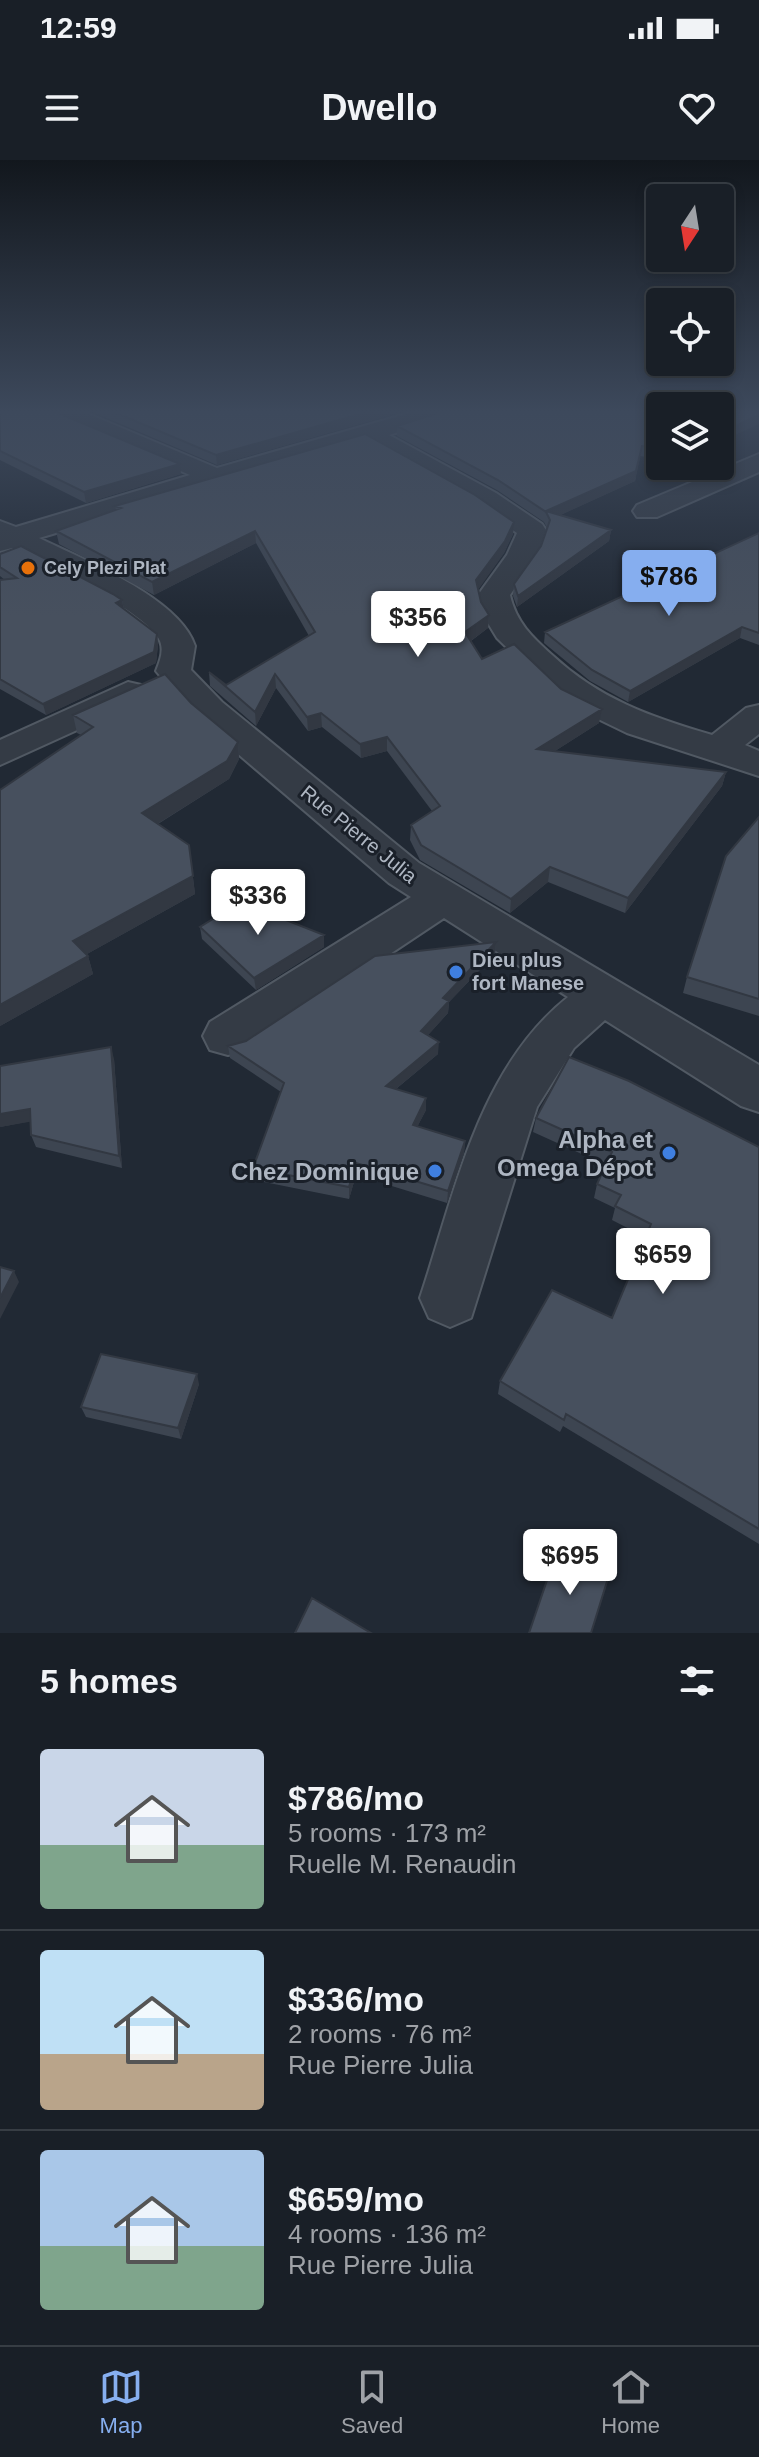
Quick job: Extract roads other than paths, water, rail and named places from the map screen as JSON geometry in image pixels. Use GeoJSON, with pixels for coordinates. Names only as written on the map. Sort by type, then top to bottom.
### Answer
{"type":"FeatureCollection","features":[{"type":"Feature","properties":{"kind":"street"},"geometry":{"type":"LineString","coordinates":[[5,536],[199,479]]}},
{"type":"Feature","properties":{"kind":"street"},"geometry":{"type":"LineString","coordinates":[[449,479],[532,530],[522,556],[494,595],[496,613],[514,639],[574,693],[626,719],[720,747],[759,764]]}},
{"type":"Feature","properties":{"kind":"street"},"geometry":{"type":"LineString","coordinates":[[647,511],[715,479]]}},
{"type":"Feature","properties":{"kind":"street"},"geometry":{"type":"LineString","coordinates":[[0,754],[173,671],[180,653],[174,633],[149,610],[5,536]]}},
{"type":"Feature","properties":{"kind":"street","name":"Rue Pierre Julia"},"geometry":{"type":"LineString","coordinates":[[173,671],[209,710],[404,873],[759,1091]]}},
{"type":"Feature","properties":{"kind":"street"},"geometry":{"type":"LineString","coordinates":[[720,747],[759,716]]}},
{"type":"Feature","properties":{"kind":"street"},"geometry":{"type":"LineString","coordinates":[[228,1036],[444,897]]}},
{"type":"Feature","properties":{"kind":"street"},"geometry":{"type":"LineString","coordinates":[[450,1298],[512,1102],[556,1034],[603,995]]}},
{"type":"Feature","properties":{"kind":"place","name":"Cely Plezi Plat"},"geometry":{"type":"Point","coordinates":[28,568]}},
{"type":"Feature","properties":{"kind":"place","name":"Dieu plus fort Manese"},"geometry":{"type":"Point","coordinates":[456,972]}},
{"type":"Feature","properties":{"kind":"place","name":"Alpha et Omega Dépot"},"geometry":{"type":"Point","coordinates":[669,1153]}},
{"type":"Feature","properties":{"kind":"place","name":"Chez Dominique"},"geometry":{"type":"Point","coordinates":[435,1171]}}]}
